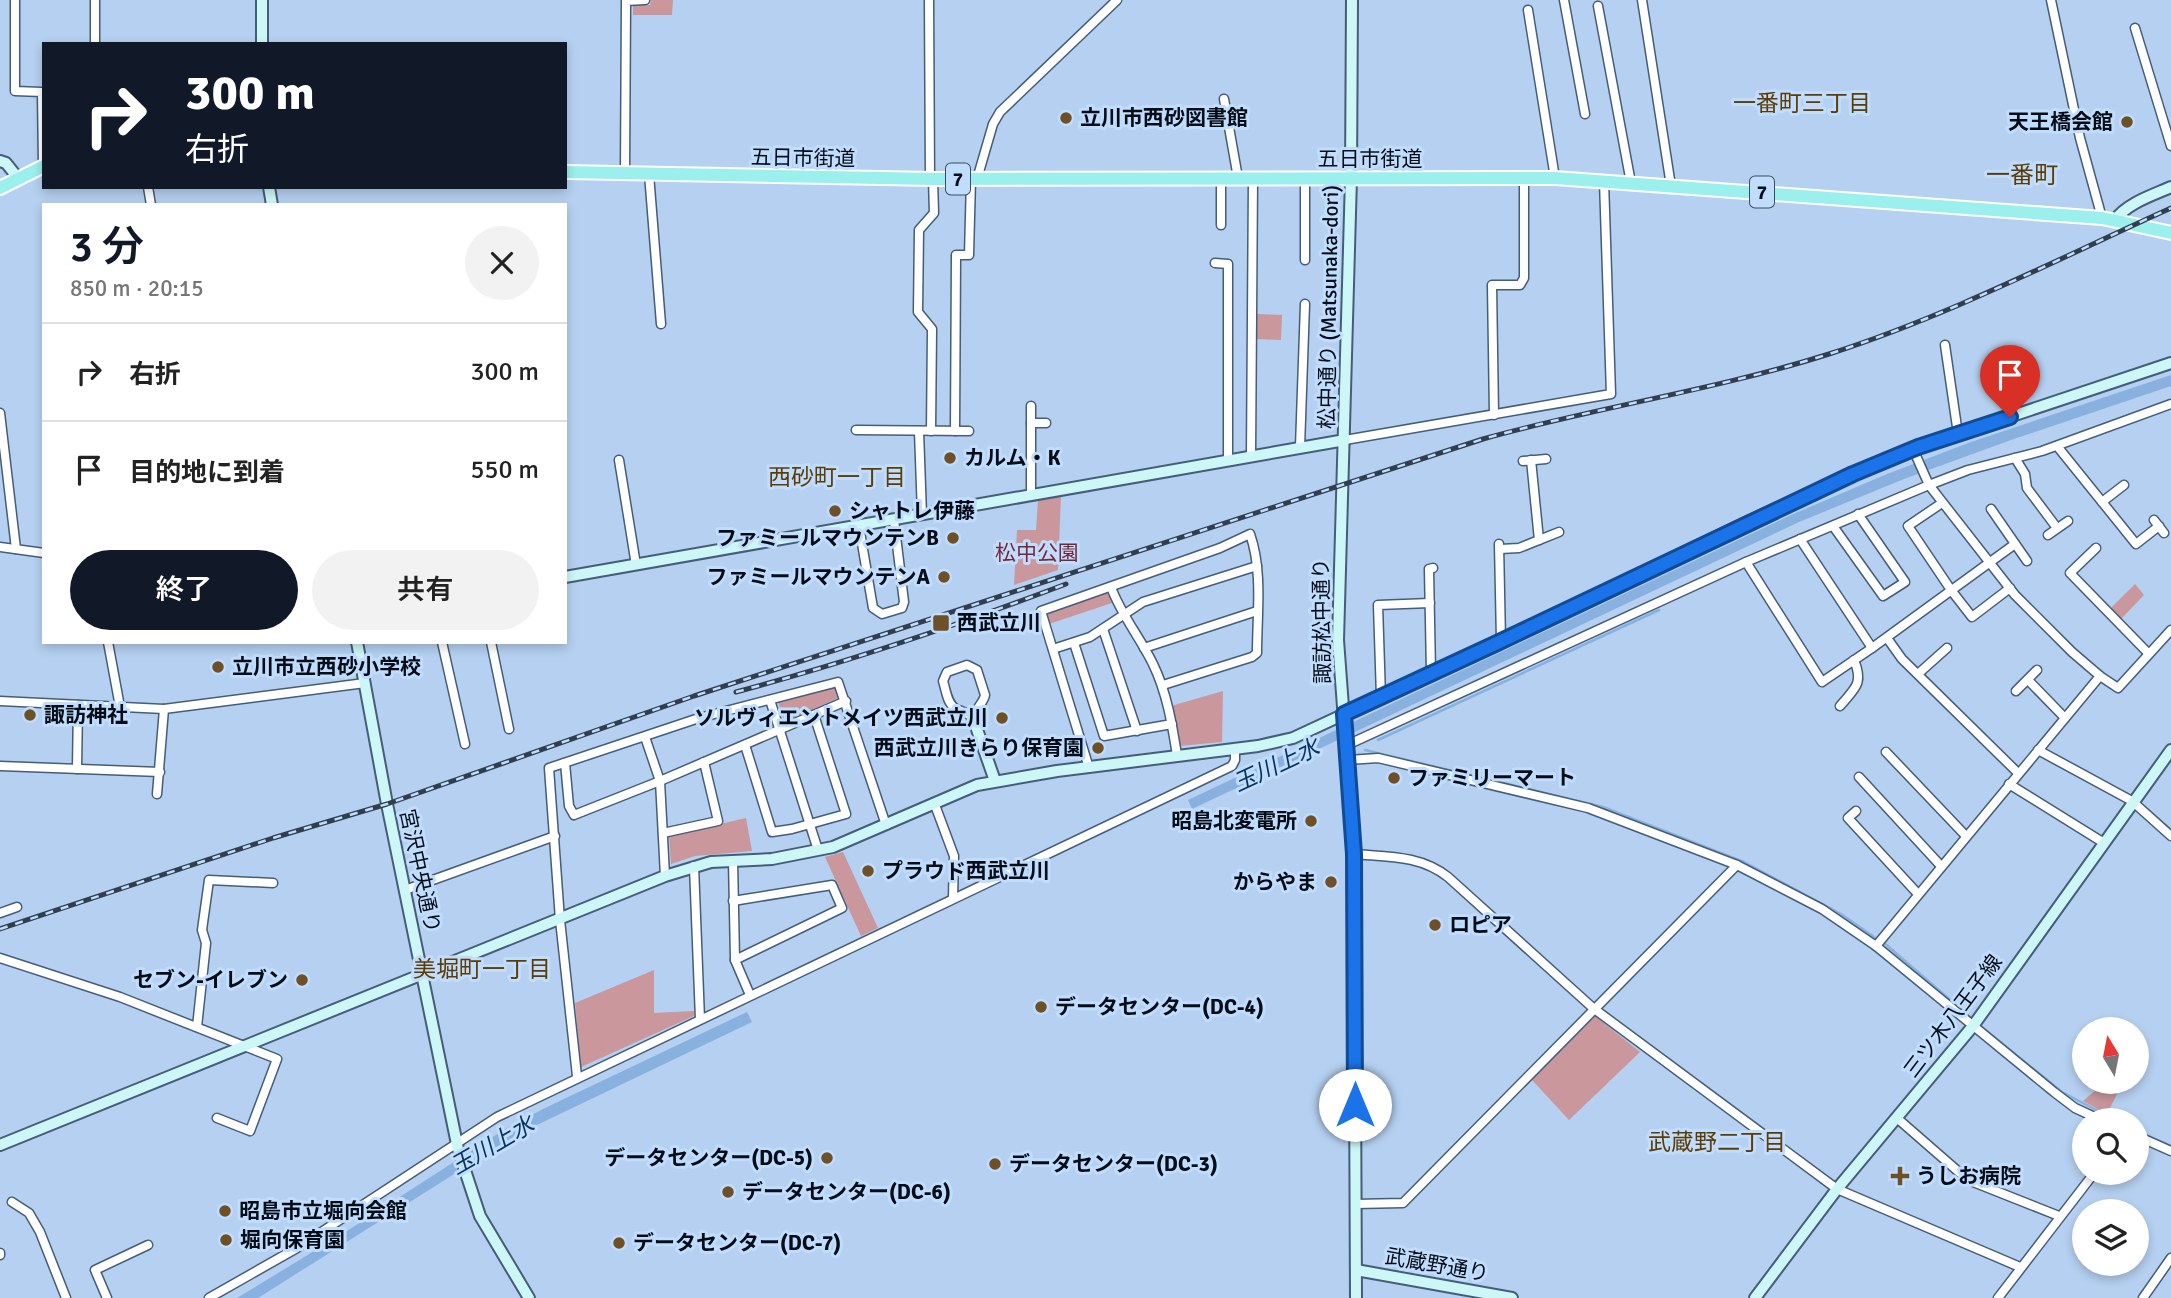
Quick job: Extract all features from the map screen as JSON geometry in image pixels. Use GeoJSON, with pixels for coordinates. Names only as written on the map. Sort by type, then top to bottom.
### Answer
{"type":"FeatureCollection","features":[{"type":"Feature","properties":{"kind":"main road"},"geometry":{"type":"LineString","coordinates":[[0,188],[42,166]]}},
{"type":"Feature","properties":{"kind":"main road","name":"五日市街道"},"geometry":{"type":"LineString","coordinates":[[567,172],[932,179],[1555,178],[2109,219],[2171,233]]}},
{"type":"Feature","properties":{"kind":"street"},"geometry":{"type":"LineString","coordinates":[[15,0],[15,91],[42,92]]}},
{"type":"Feature","properties":{"kind":"street"},"geometry":{"type":"LineString","coordinates":[[94,0],[95,42]]}},
{"type":"Feature","properties":{"kind":"street"},"geometry":{"type":"LineString","coordinates":[[262,0],[262,42]]}},
{"type":"Feature","properties":{"kind":"street"},"geometry":{"type":"LineString","coordinates":[[625,174],[626,1],[645,0]]}},
{"type":"Feature","properties":{"kind":"street"},"geometry":{"type":"LineString","coordinates":[[929,0],[934,213],[919,230],[918,312],[932,329],[931,431]]}},
{"type":"Feature","properties":{"kind":"street"},"geometry":{"type":"LineString","coordinates":[[955,431],[956,256],[969,255],[974,179],[993,124],[1000,112],[1117,0]]}},
{"type":"Feature","properties":{"kind":"street","name":"松中通り (Matsunaka-dori)"},"geometry":{"type":"LineString","coordinates":[[1343,488],[1351,178],[1352,0]]}},
{"type":"Feature","properties":{"kind":"street"},"geometry":{"type":"LineString","coordinates":[[1564,0],[1585,114]]}},
{"type":"Feature","properties":{"kind":"street"},"geometry":{"type":"LineString","coordinates":[[1642,0],[1671,186]]}},
{"type":"Feature","properties":{"kind":"street"},"geometry":{"type":"LineString","coordinates":[[2051,0],[2080,138],[2109,219],[2171,187]]}},
{"type":"Feature","properties":{"kind":"street"},"geometry":{"type":"LineString","coordinates":[[1598,6],[1631,183]]}},
{"type":"Feature","properties":{"kind":"street"},"geometry":{"type":"LineString","coordinates":[[1528,10],[1555,178]]}},
{"type":"Feature","properties":{"kind":"street"},"geometry":{"type":"LineString","coordinates":[[2134,28],[2171,146]]}},
{"type":"Feature","properties":{"kind":"street"},"geometry":{"type":"LineString","coordinates":[[1224,99],[1238,178]]}},
{"type":"Feature","properties":{"kind":"street"},"geometry":{"type":"LineString","coordinates":[[0,161],[6,163],[18,178]]}},
{"type":"Feature","properties":{"kind":"street"},"geometry":{"type":"LineString","coordinates":[[649,174],[661,324]]}},
{"type":"Feature","properties":{"kind":"street"},"geometry":{"type":"LineString","coordinates":[[1494,415],[1492,285],[1520,285],[1524,278],[1524,177]]}},
{"type":"Feature","properties":{"kind":"street"},"geometry":{"type":"LineString","coordinates":[[1221,178],[1221,225]]}},
{"type":"Feature","properties":{"kind":"street"},"geometry":{"type":"LineString","coordinates":[[1251,456],[1253,178]]}},
{"type":"Feature","properties":{"kind":"street"},"geometry":{"type":"LineString","coordinates":[[1305,260],[1306,178]]}},
{"type":"Feature","properties":{"kind":"street"},"geometry":{"type":"LineString","coordinates":[[567,577],[1611,394],[1604,181]]}},
{"type":"Feature","properties":{"kind":"street"},"geometry":{"type":"LineString","coordinates":[[1215,264],[1228,264],[1228,461]]}},
{"type":"Feature","properties":{"kind":"street"},"geometry":{"type":"LineString","coordinates":[[1300,447],[1297,384],[1305,304]]}},
{"type":"Feature","properties":{"kind":"street"},"geometry":{"type":"LineString","coordinates":[[1945,345],[1958,434]]}},
{"type":"Feature","properties":{"kind":"street"},"geometry":{"type":"LineString","coordinates":[[0,1146],[694,866],[733,860],[772,859],[818,850],[857,838],[963,789],[995,781],[1279,743],[1345,719],[1381,696],[1853,474],[1915,453],[1958,434],[2171,363]]}},
{"type":"Feature","properties":{"kind":"street"},"geometry":{"type":"LineString","coordinates":[[1347,741],[1858,514],[1968,470],[2057,446],[2171,404]]}},
{"type":"Feature","properties":{"kind":"street"},"geometry":{"type":"LineString","coordinates":[[1031,406],[1031,495]]}},
{"type":"Feature","properties":{"kind":"street"},"geometry":{"type":"LineString","coordinates":[[0,413],[16,548]]}},
{"type":"Feature","properties":{"kind":"street"},"geometry":{"type":"LineString","coordinates":[[1031,423],[1046,423]]}},
{"type":"Feature","properties":{"kind":"street"},"geometry":{"type":"LineString","coordinates":[[856,430],[969,431]]}},
{"type":"Feature","properties":{"kind":"street"},"geometry":{"type":"LineString","coordinates":[[919,431],[922,515]]}},
{"type":"Feature","properties":{"kind":"street"},"geometry":{"type":"LineString","coordinates":[[2057,446],[2136,544],[2159,526]]}},
{"type":"Feature","properties":{"kind":"street"},"geometry":{"type":"LineString","coordinates":[[1915,453],[1929,485],[2010,588],[2099,676],[2118,688],[2171,630]]}},
{"type":"Feature","properties":{"kind":"street"},"geometry":{"type":"LineString","coordinates":[[2015,458],[2025,474],[2027,488],[2057,528]]}},
{"type":"Feature","properties":{"kind":"street"},"geometry":{"type":"LineString","coordinates":[[1539,540],[1527,460],[1546,459]]}},
{"type":"Feature","properties":{"kind":"street"},"geometry":{"type":"LineString","coordinates":[[619,460],[636,565]]}},
{"type":"Feature","properties":{"kind":"street"},"geometry":{"type":"LineString","coordinates":[[2102,502],[2124,485]]}},
{"type":"Feature","properties":{"kind":"street","name":"諏訪松中通り"},"geometry":{"type":"LineString","coordinates":[[1343,488],[1338,640],[1354,854],[1356,1298]]}},
{"type":"Feature","properties":{"kind":"street"},"geometry":{"type":"LineString","coordinates":[[1942,503],[1908,526],[1972,617],[2010,588]]}},
{"type":"Feature","properties":{"kind":"street"},"geometry":{"type":"LineString","coordinates":[[1991,510],[2027,561]]}},
{"type":"Feature","properties":{"kind":"street"},"geometry":{"type":"LineString","coordinates":[[1833,526],[1883,596],[1905,582],[1858,514]]}},
{"type":"Feature","properties":{"kind":"street"},"geometry":{"type":"LineString","coordinates":[[859,526],[873,608],[882,614],[902,608],[904,602],[894,520]]}},
{"type":"Feature","properties":{"kind":"street"},"geometry":{"type":"LineString","coordinates":[[2049,535],[2068,521]]}},
{"type":"Feature","properties":{"kind":"street"},"geometry":{"type":"LineString","coordinates":[[1501,641],[1500,547],[1519,548],[1559,532]]}},
{"type":"Feature","properties":{"kind":"street"},"geometry":{"type":"LineString","coordinates":[[1089,768],[1041,611],[1220,548],[1250,534],[1256,551],[1257,566],[1257,653],[1163,685]]}},
{"type":"Feature","properties":{"kind":"street"},"geometry":{"type":"LineString","coordinates":[[1801,539],[1872,648]]}},
{"type":"Feature","properties":{"kind":"street"},"geometry":{"type":"LineString","coordinates":[[1746,562],[1822,682],[2015,544]]}},
{"type":"Feature","properties":{"kind":"street"},"geometry":{"type":"LineString","coordinates":[[0,547],[42,553]]}},
{"type":"Feature","properties":{"kind":"street"},"geometry":{"type":"LineString","coordinates":[[2095,548],[2070,573],[2149,654]]}},
{"type":"Feature","properties":{"kind":"street"},"geometry":{"type":"LineString","coordinates":[[1053,649],[1090,637],[1143,602],[1257,566]]}},
{"type":"Feature","properties":{"kind":"street"},"geometry":{"type":"LineString","coordinates":[[1431,673],[1429,569],[1433,568]]}},
{"type":"Feature","properties":{"kind":"street"},"geometry":{"type":"LineString","coordinates":[[1111,587],[1123,615],[1163,685],[1177,755]]}},
{"type":"Feature","properties":{"kind":"street"},"geometry":{"type":"LineString","coordinates":[[1381,696],[1378,606],[1430,603]]}},
{"type":"Feature","properties":{"kind":"street"},"geometry":{"type":"LineString","coordinates":[[1144,648],[1257,611]]}},
{"type":"Feature","properties":{"kind":"street"},"geometry":{"type":"LineString","coordinates":[[1103,629],[1137,731]]}},
{"type":"Feature","properties":{"kind":"street"},"geometry":{"type":"LineString","coordinates":[[1886,638],[1902,659],[2018,773]]}},
{"type":"Feature","properties":{"kind":"street"},"geometry":{"type":"LineString","coordinates":[[1074,643],[1104,736],[1172,724]]}},
{"type":"Feature","properties":{"kind":"street"},"geometry":{"type":"LineString","coordinates":[[108,644],[120,707]]}},
{"type":"Feature","properties":{"kind":"street","name":"宮沢中央通り"},"geometry":{"type":"LineString","coordinates":[[356,644],[458,1147],[480,1216],[529,1298]]}},
{"type":"Feature","properties":{"kind":"street"},"geometry":{"type":"LineString","coordinates":[[442,644],[465,744]]}},
{"type":"Feature","properties":{"kind":"street"},"geometry":{"type":"LineString","coordinates":[[491,644],[505,724]]}},
{"type":"Feature","properties":{"kind":"street"},"geometry":{"type":"LineString","coordinates":[[1919,673],[1947,649]]}},
{"type":"Feature","properties":{"kind":"street"},"geometry":{"type":"LineString","coordinates":[[1840,706],[1858,684],[1860,674],[1854,660]]}},
{"type":"Feature","properties":{"kind":"street"},"geometry":{"type":"LineString","coordinates":[[967,665],[977,670],[985,695],[985,699],[972,713],[954,708],[949,702],[943,681],[947,672],[967,665]]}},
{"type":"Feature","properties":{"kind":"street"},"geometry":{"type":"LineString","coordinates":[[2016,691],[2037,670]]}},
{"type":"Feature","properties":{"kind":"street"},"geometry":{"type":"LineString","coordinates":[[1879,942],[2099,676]]}},
{"type":"Feature","properties":{"kind":"street"},"geometry":{"type":"LineString","coordinates":[[2028,680],[2065,718]]}},
{"type":"Feature","properties":{"kind":"street"},"geometry":{"type":"LineString","coordinates":[[577,1076],[560,920],[549,768],[699,718],[838,682],[886,825]]}},
{"type":"Feature","properties":{"kind":"street"},"geometry":{"type":"LineString","coordinates":[[0,701],[164,709],[365,683]]}},
{"type":"Feature","properties":{"kind":"street"},"geometry":{"type":"LineString","coordinates":[[770,700],[818,850]]}},
{"type":"Feature","properties":{"kind":"street"},"geometry":{"type":"LineString","coordinates":[[565,763],[569,806],[573,815],[660,781],[846,701]]}},
{"type":"Feature","properties":{"kind":"street"},"geometry":{"type":"LineString","coordinates":[[77,769],[78,705]]}},
{"type":"Feature","properties":{"kind":"street"},"geometry":{"type":"LineString","coordinates":[[158,794],[164,709]]}},
{"type":"Feature","properties":{"kind":"street"},"geometry":{"type":"LineString","coordinates":[[972,713],[995,781]]}},
{"type":"Feature","properties":{"kind":"street"},"geometry":{"type":"LineString","coordinates":[[745,745],[772,832],[810,825],[846,814],[814,715]]}},
{"type":"Feature","properties":{"kind":"street"},"geometry":{"type":"LineString","coordinates":[[645,737],[660,781],[665,876]]}},
{"type":"Feature","properties":{"kind":"street"},"geometry":{"type":"LineString","coordinates":[[209,1298],[297,1248],[458,1147],[496,1117],[1231,766],[1235,760],[1235,749]]}},
{"type":"Feature","properties":{"kind":"street"},"geometry":{"type":"LineString","coordinates":[[2038,750],[2132,801],[2171,836]]}},
{"type":"Feature","properties":{"kind":"street","name":"三ツ木八王子線"},"geometry":{"type":"LineString","coordinates":[[1755,1298],[1837,1189],[1973,1026],[2171,750]]}},
{"type":"Feature","properties":{"kind":"street"},"geometry":{"type":"LineString","coordinates":[[1886,752],[1965,835]]}},
{"type":"Feature","properties":{"kind":"street"},"geometry":{"type":"LineString","coordinates":[[1348,760],[1378,758],[1588,808],[1737,865],[1825,907],[1879,942],[1973,1026],[2075,1108]]}},
{"type":"Feature","properties":{"kind":"street"},"geometry":{"type":"LineString","coordinates":[[663,833],[718,821],[704,762]]}},
{"type":"Feature","properties":{"kind":"street"},"geometry":{"type":"LineString","coordinates":[[0,765],[160,772]]}},
{"type":"Feature","properties":{"kind":"street"},"geometry":{"type":"LineString","coordinates":[[1859,777],[1941,866]]}},
{"type":"Feature","properties":{"kind":"street"},"geometry":{"type":"LineString","coordinates":[[2009,784],[2104,843]]}},
{"type":"Feature","properties":{"kind":"street"},"geometry":{"type":"LineString","coordinates":[[934,804],[954,856],[953,898]]}},
{"type":"Feature","properties":{"kind":"street"},"geometry":{"type":"LineString","coordinates":[[1856,811],[1848,818],[1918,894]]}},
{"type":"Feature","properties":{"kind":"street"},"geometry":{"type":"LineString","coordinates":[[405,890],[555,836]]}},
{"type":"Feature","properties":{"kind":"street"},"geometry":{"type":"LineString","coordinates":[[1354,854],[1413,858],[1439,870],[1593,1008],[1837,1189],[2020,1267]]}},
{"type":"Feature","properties":{"kind":"street"},"geometry":{"type":"LineString","coordinates":[[733,860],[735,960],[750,996]]}},
{"type":"Feature","properties":{"kind":"street"},"geometry":{"type":"LineString","coordinates":[[1356,1204],[1403,1203],[1737,865]]}},
{"type":"Feature","properties":{"kind":"street"},"geometry":{"type":"LineString","coordinates":[[694,866],[700,1019]]}},
{"type":"Feature","properties":{"kind":"street"},"geometry":{"type":"LineString","coordinates":[[197,1027],[206,943],[202,930],[209,880],[273,883]]}},
{"type":"Feature","properties":{"kind":"street"},"geometry":{"type":"LineString","coordinates":[[733,901],[832,885],[842,908],[735,960]]}},
{"type":"Feature","properties":{"kind":"street"},"geometry":{"type":"LineString","coordinates":[[0,913],[16,907]]}},
{"type":"Feature","properties":{"kind":"street"},"geometry":{"type":"LineString","coordinates":[[0,958],[120,997],[277,1059],[250,1131],[217,1118]]}},
{"type":"Feature","properties":{"kind":"street"},"geometry":{"type":"LineString","coordinates":[[1898,1119],[1968,1180],[2059,1216]]}},
{"type":"Feature","properties":{"kind":"street"},"geometry":{"type":"LineString","coordinates":[[2149,1141],[2171,1151]]}},
{"type":"Feature","properties":{"kind":"street"},"geometry":{"type":"LineString","coordinates":[[1998,1298],[2084,1185]]}},
{"type":"Feature","properties":{"kind":"street"},"geometry":{"type":"LineString","coordinates":[[12,1202],[29,1213],[40,1232],[66,1298]]}},
{"type":"Feature","properties":{"kind":"street"},"geometry":{"type":"LineString","coordinates":[[107,1298],[95,1270],[148,1245]]}},
{"type":"Feature","properties":{"kind":"street"},"geometry":{"type":"LineString","coordinates":[[2143,1298],[2171,1258]]}},
{"type":"Feature","properties":{"kind":"street","name":"武蔵野通り"},"geometry":{"type":"LineString","coordinates":[[1356,1270],[1512,1298]]}},
{"type":"Feature","properties":{"kind":"green space"},"geometry":{"type":"Polygon","coordinates":[[[651,0],[673,0],[672,15],[633,15],[633,5],[650,5],[651,0]]]}},
{"type":"Feature","properties":{"kind":"green space"},"geometry":{"type":"Polygon","coordinates":[[[1257,314],[1282,315],[1281,340],[1256,339],[1257,314]]]}},
{"type":"Feature","properties":{"kind":"green space","name":"松中公園"},"geometry":{"type":"Polygon","coordinates":[[[1061,495],[1058,570],[1014,585],[1017,530],[1036,530],[1038,500],[1061,495]]]}},
{"type":"Feature","properties":{"kind":"green space"},"geometry":{"type":"Polygon","coordinates":[[[2135,584],[2144,595],[2119,621],[2109,610],[2135,584]]]}},
{"type":"Feature","properties":{"kind":"green space"},"geometry":{"type":"Polygon","coordinates":[[[1105,593],[1109,594],[1112,603],[1049,624],[1047,615],[1050,612],[1105,593]]]}},
{"type":"Feature","properties":{"kind":"green space"},"geometry":{"type":"Polygon","coordinates":[[[834,687],[838,698],[785,722],[778,702],[834,687]]]}},
{"type":"Feature","properties":{"kind":"green space"},"geometry":{"type":"Polygon","coordinates":[[[1223,691],[1222,742],[1179,746],[1171,706],[1223,691]]]}},
{"type":"Feature","properties":{"kind":"green space"},"geometry":{"type":"Polygon","coordinates":[[[746,818],[752,851],[695,856],[671,864],[669,836],[746,818]]]}},
{"type":"Feature","properties":{"kind":"green space"},"geometry":{"type":"Polygon","coordinates":[[[843,852],[878,928],[861,936],[825,857],[843,852]]]}},
{"type":"Feature","properties":{"kind":"green space"},"geometry":{"type":"Polygon","coordinates":[[[654,970],[654,1013],[694,1011],[694,1016],[581,1067],[575,1003],[654,970]]]}},
{"type":"Feature","properties":{"kind":"green space"},"geometry":{"type":"Polygon","coordinates":[[[1595,1016],[1640,1052],[1569,1120],[1532,1080],[1595,1016]]]}},
{"type":"Feature","properties":{"kind":"green space"},"geometry":{"type":"Polygon","coordinates":[[[2091,1094],[2117,1094],[2110,1108],[2096,1108],[2083,1101],[2091,1094]]]}},
{"type":"Feature","properties":{"kind":"water","name":"玉川上水"},"geometry":{"type":"Polygon","coordinates":[[[2171,375],[2171,386],[1904,479],[1799,522],[1192,809],[1188,800],[1791,515],[1971,442],[2171,375]]]}},
{"type":"Feature","properties":{"kind":"water","name":"玉川上水"},"geometry":{"type":"Polygon","coordinates":[[[747,1012],[752,1022],[516,1135],[258,1298],[237,1298],[505,1129],[747,1012]]]}},
{"type":"Feature","properties":{"kind":"waterway"},"geometry":{"type":"LineString","coordinates":[[1378,740],[1659,610]]}},
{"type":"Feature","properties":{"kind":"waterway"},"geometry":{"type":"LineString","coordinates":[[1365,750],[1603,807],[1744,862],[1841,914],[1877,939]]}},
{"type":"Feature","properties":{"kind":"waterway"},"geometry":{"type":"LineString","coordinates":[[1883,942],[1970,1017]]}},
{"type":"Feature","properties":{"kind":"waterway"},"geometry":{"type":"LineString","coordinates":[[1982,1027],[2062,1092],[2092,1108]]}},
{"type":"Feature","properties":{"kind":"waterway"},"geometry":{"type":"LineString","coordinates":[[2149,1136],[2171,1146]]}},
{"type":"Feature","properties":{"kind":"railway"},"geometry":{"type":"LineString","coordinates":[[0,929],[273,838],[387,804],[694,696],[1483,439],[1743,378],[1829,354],[1960,305],[2171,208]]}},
{"type":"Feature","properties":{"kind":"railway"},"geometry":{"type":"LineString","coordinates":[[736,692],[902,642],[1066,584]]}},
{"type":"Feature","properties":{"kind":"place","name":"立川市西砂図書館"},"geometry":{"type":"Point","coordinates":[1066,118]}},
{"type":"Feature","properties":{"kind":"place","name":"天王橋会館"},"geometry":{"type":"Point","coordinates":[2127,122]}},
{"type":"Feature","properties":{"kind":"place","name":"カルム・K"},"geometry":{"type":"Point","coordinates":[950,458]}},
{"type":"Feature","properties":{"kind":"place","name":"シャトレ伊藤"},"geometry":{"type":"Point","coordinates":[835,511]}},
{"type":"Feature","properties":{"kind":"place","name":"ファミールマウンテンB"},"geometry":{"type":"Point","coordinates":[953,538]}},
{"type":"Feature","properties":{"kind":"place","name":"ファミールマウンテンA"},"geometry":{"type":"Point","coordinates":[944,577]}},
{"type":"Feature","properties":{"kind":"place","name":"西武立川"},"geometry":{"type":"Point","coordinates":[941,623]}},
{"type":"Feature","properties":{"kind":"place","name":"立川市立西砂小学校"},"geometry":{"type":"Point","coordinates":[218,667]}},
{"type":"Feature","properties":{"kind":"place","name":"諏訪神社"},"geometry":{"type":"Point","coordinates":[30,715]}},
{"type":"Feature","properties":{"kind":"place","name":"ソルヴィエントメイツ西武立川"},"geometry":{"type":"Point","coordinates":[1002,718]}},
{"type":"Feature","properties":{"kind":"place","name":"西武立川きらり保育園"},"geometry":{"type":"Point","coordinates":[1098,748]}},
{"type":"Feature","properties":{"kind":"place","name":"ファミリーマート"},"geometry":{"type":"Point","coordinates":[1394,778]}},
{"type":"Feature","properties":{"kind":"place","name":"昭島北変電所"},"geometry":{"type":"Point","coordinates":[1311,821]}},
{"type":"Feature","properties":{"kind":"place","name":"プラウド西武立川"},"geometry":{"type":"Point","coordinates":[868,871]}},
{"type":"Feature","properties":{"kind":"place","name":"からやま"},"geometry":{"type":"Point","coordinates":[1331,882]}},
{"type":"Feature","properties":{"kind":"place","name":"ロピア"},"geometry":{"type":"Point","coordinates":[1435,925]}},
{"type":"Feature","properties":{"kind":"place","name":"セブン-イレブン"},"geometry":{"type":"Point","coordinates":[302,980]}},
{"type":"Feature","properties":{"kind":"place","name":"データセンター(DC-4)"},"geometry":{"type":"Point","coordinates":[1041,1007]}},
{"type":"Feature","properties":{"kind":"place","name":"データセンター(DC-5)"},"geometry":{"type":"Point","coordinates":[827,1158]}},
{"type":"Feature","properties":{"kind":"place","name":"データセンター(DC-3)"},"geometry":{"type":"Point","coordinates":[995,1164]}},
{"type":"Feature","properties":{"kind":"place","name":"うしお病院"},"geometry":{"type":"Point","coordinates":[1900,1176]}},
{"type":"Feature","properties":{"kind":"place","name":"データセンター(DC-6)"},"geometry":{"type":"Point","coordinates":[728,1192]}},
{"type":"Feature","properties":{"kind":"place","name":"昭島市立堀向会館"},"geometry":{"type":"Point","coordinates":[225,1211]}},
{"type":"Feature","properties":{"kind":"place","name":"堀向保育園"},"geometry":{"type":"Point","coordinates":[226,1240]}},
{"type":"Feature","properties":{"kind":"place","name":"データセンター(DC-7)"},"geometry":{"type":"Point","coordinates":[619,1243]}},
{"type":"Feature","properties":{"kind":"district","name":"一番町三丁目"},"geometry":{"type":"Point","coordinates":[1802,103]}},
{"type":"Feature","properties":{"kind":"district","name":"一番町"},"geometry":{"type":"Point","coordinates":[2022,175]}},
{"type":"Feature","properties":{"kind":"district","name":"西砂町一丁目"},"geometry":{"type":"Point","coordinates":[837,477]}},
{"type":"Feature","properties":{"kind":"district","name":"美堀町一丁目"},"geometry":{"type":"Point","coordinates":[482,969]}},
{"type":"Feature","properties":{"kind":"district","name":"武蔵野二丁目"},"geometry":{"type":"Point","coordinates":[1717,1142]}},
{"type":"Feature","properties":{"kind":"route"},"geometry":{"type":"LineString","coordinates":[[1355,1105],[1354,854],[1344,714],[1853,474],[1918,447],[2010,417]]}}]}
